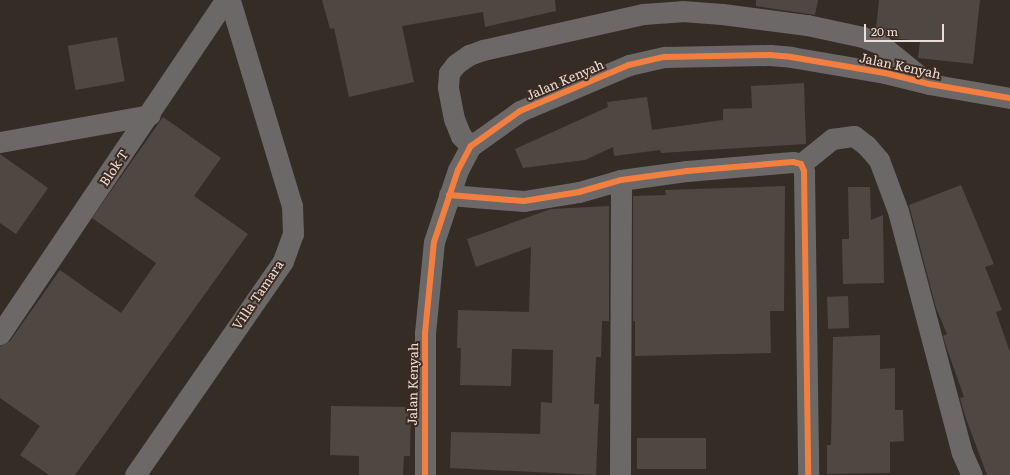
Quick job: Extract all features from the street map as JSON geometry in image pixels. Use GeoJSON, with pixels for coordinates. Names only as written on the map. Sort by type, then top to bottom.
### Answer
{"type":"FeatureCollection","features":[{"type":"Feature","properties":{"kind":"street","name":"Blok T"},"geometry":{"type":"LineString","coordinates":[[0,334],[150,115],[224,0]]}},
{"type":"Feature","properties":{"kind":"street","name":"Villa Tamara"},"geometry":{"type":"LineString","coordinates":[[134,475],[283,261],[293,234],[292,206],[230,0]]}},
{"type":"Feature","properties":{"kind":"street"},"geometry":{"type":"LineString","coordinates":[[471,146],[461,136],[454,119],[448,87],[449,73],[456,64],[469,55],[483,50],[643,14],[682,11],[722,14],[807,25],[863,37],[880,44],[929,84]]}},
{"type":"Feature","properties":{"kind":"street","name":"Jalan Kenyah"},"geometry":{"type":"LineString","coordinates":[[425,475],[425,333],[434,242],[458,170],[471,146],[520,111],[629,65],[665,57],[770,55],[885,73],[929,84],[1010,98]]}},
{"type":"Feature","properties":{"kind":"street"},"geometry":{"type":"LineString","coordinates":[[0,142],[150,115]]}},
{"type":"Feature","properties":{"kind":"street"},"geometry":{"type":"LineString","coordinates":[[800,164],[832,139],[854,136],[866,145],[879,160],[898,212],[962,453],[972,475]]}},
{"type":"Feature","properties":{"kind":"street"},"geometry":{"type":"LineString","coordinates":[[449,195],[524,201],[579,192],[621,180],[688,171],[794,162],[800,164],[804,171],[808,475]]}},
{"type":"Feature","properties":{"kind":"street"},"geometry":{"type":"LineString","coordinates":[[620,475],[621,180]]}},
{"type":"Feature","properties":{"kind":"building"},"geometry":{"type":"Polygon","coordinates":[[[322,0],[555,0],[556,11],[485,27],[483,12],[402,26],[414,82],[349,97],[334,28],[330,29],[322,0]]]}},
{"type":"Feature","properties":{"kind":"building"},"geometry":{"type":"Polygon","coordinates":[[[756,0],[818,0],[815,15],[756,6],[756,0]]]}},
{"type":"Feature","properties":{"kind":"building"},"geometry":{"type":"Polygon","coordinates":[[[879,0],[980,0],[973,64],[918,58],[920,41],[892,38],[876,29],[879,0]]]}},
{"type":"Feature","properties":{"kind":"building"},"geometry":{"type":"Polygon","coordinates":[[[117,37],[125,81],[76,90],[68,46],[117,37]]]}},
{"type":"Feature","properties":{"kind":"building"},"geometry":{"type":"Polygon","coordinates":[[[804,83],[806,144],[661,153],[660,150],[614,156],[613,147],[585,160],[523,168],[515,149],[608,107],[607,102],[647,97],[652,130],[723,120],[723,109],[752,108],[751,86],[804,83]]]}},
{"type":"Feature","properties":{"kind":"building"},"geometry":{"type":"Polygon","coordinates":[[[163,117],[221,158],[194,196],[248,234],[75,475],[49,475],[20,455],[40,426],[0,398],[0,346],[10,341],[60,270],[121,313],[156,263],[92,218],[163,117]]]}},
{"type":"Feature","properties":{"kind":"building"},"geometry":{"type":"Polygon","coordinates":[[[0,154],[48,188],[16,234],[0,223],[0,154]]]}},
{"type":"Feature","properties":{"kind":"building"},"geometry":{"type":"Polygon","coordinates":[[[961,185],[994,264],[985,267],[1002,310],[996,312],[1010,352],[1010,475],[987,475],[965,416],[960,398],[964,397],[943,336],[947,334],[936,308],[909,205],[961,185]]]}},
{"type":"Feature","properties":{"kind":"building"},"geometry":{"type":"Polygon","coordinates":[[[785,186],[784,311],[770,311],[771,353],[635,356],[635,321],[633,321],[633,196],[666,195],[665,190],[785,186]]]}},
{"type":"Feature","properties":{"kind":"building"},"geometry":{"type":"Polygon","coordinates":[[[848,187],[870,187],[871,220],[883,215],[884,283],[843,284],[842,239],[849,239],[848,187]]]}},
{"type":"Feature","properties":{"kind":"building"},"geometry":{"type":"Polygon","coordinates":[[[609,206],[609,321],[602,321],[601,357],[596,357],[594,404],[599,404],[596,475],[450,468],[451,432],[540,434],[541,402],[552,403],[553,350],[512,349],[511,386],[460,385],[461,348],[457,348],[458,310],[529,312],[531,247],[476,267],[467,239],[551,209],[609,206]]]}},
{"type":"Feature","properties":{"kind":"building"},"geometry":{"type":"Polygon","coordinates":[[[848,296],[849,328],[828,329],[827,297],[848,296]]]}},
{"type":"Feature","properties":{"kind":"building"},"geometry":{"type":"Polygon","coordinates":[[[880,335],[880,369],[895,368],[895,410],[903,410],[904,441],[890,442],[890,473],[827,474],[827,445],[831,445],[833,337],[880,335]]]}},
{"type":"Feature","properties":{"kind":"building"},"geometry":{"type":"Polygon","coordinates":[[[331,406],[411,407],[410,456],[404,456],[403,475],[359,475],[359,456],[330,455],[331,406]]]}},
{"type":"Feature","properties":{"kind":"building"},"geometry":{"type":"Polygon","coordinates":[[[637,438],[706,438],[706,469],[637,469],[637,438]]]}},
{"type":"Feature","properties":{"kind":"cycle path"},"geometry":{"type":"LineString","coordinates":[[425,475],[425,333],[434,242],[458,170],[471,146],[520,111],[629,65],[665,57],[770,55],[791,57],[885,73],[929,84],[1010,98]]}},
{"type":"Feature","properties":{"kind":"cycle path"},"geometry":{"type":"LineString","coordinates":[[449,195],[524,201],[579,192],[621,180],[687,171],[793,162],[801,164],[804,171],[808,475]]}}]}
